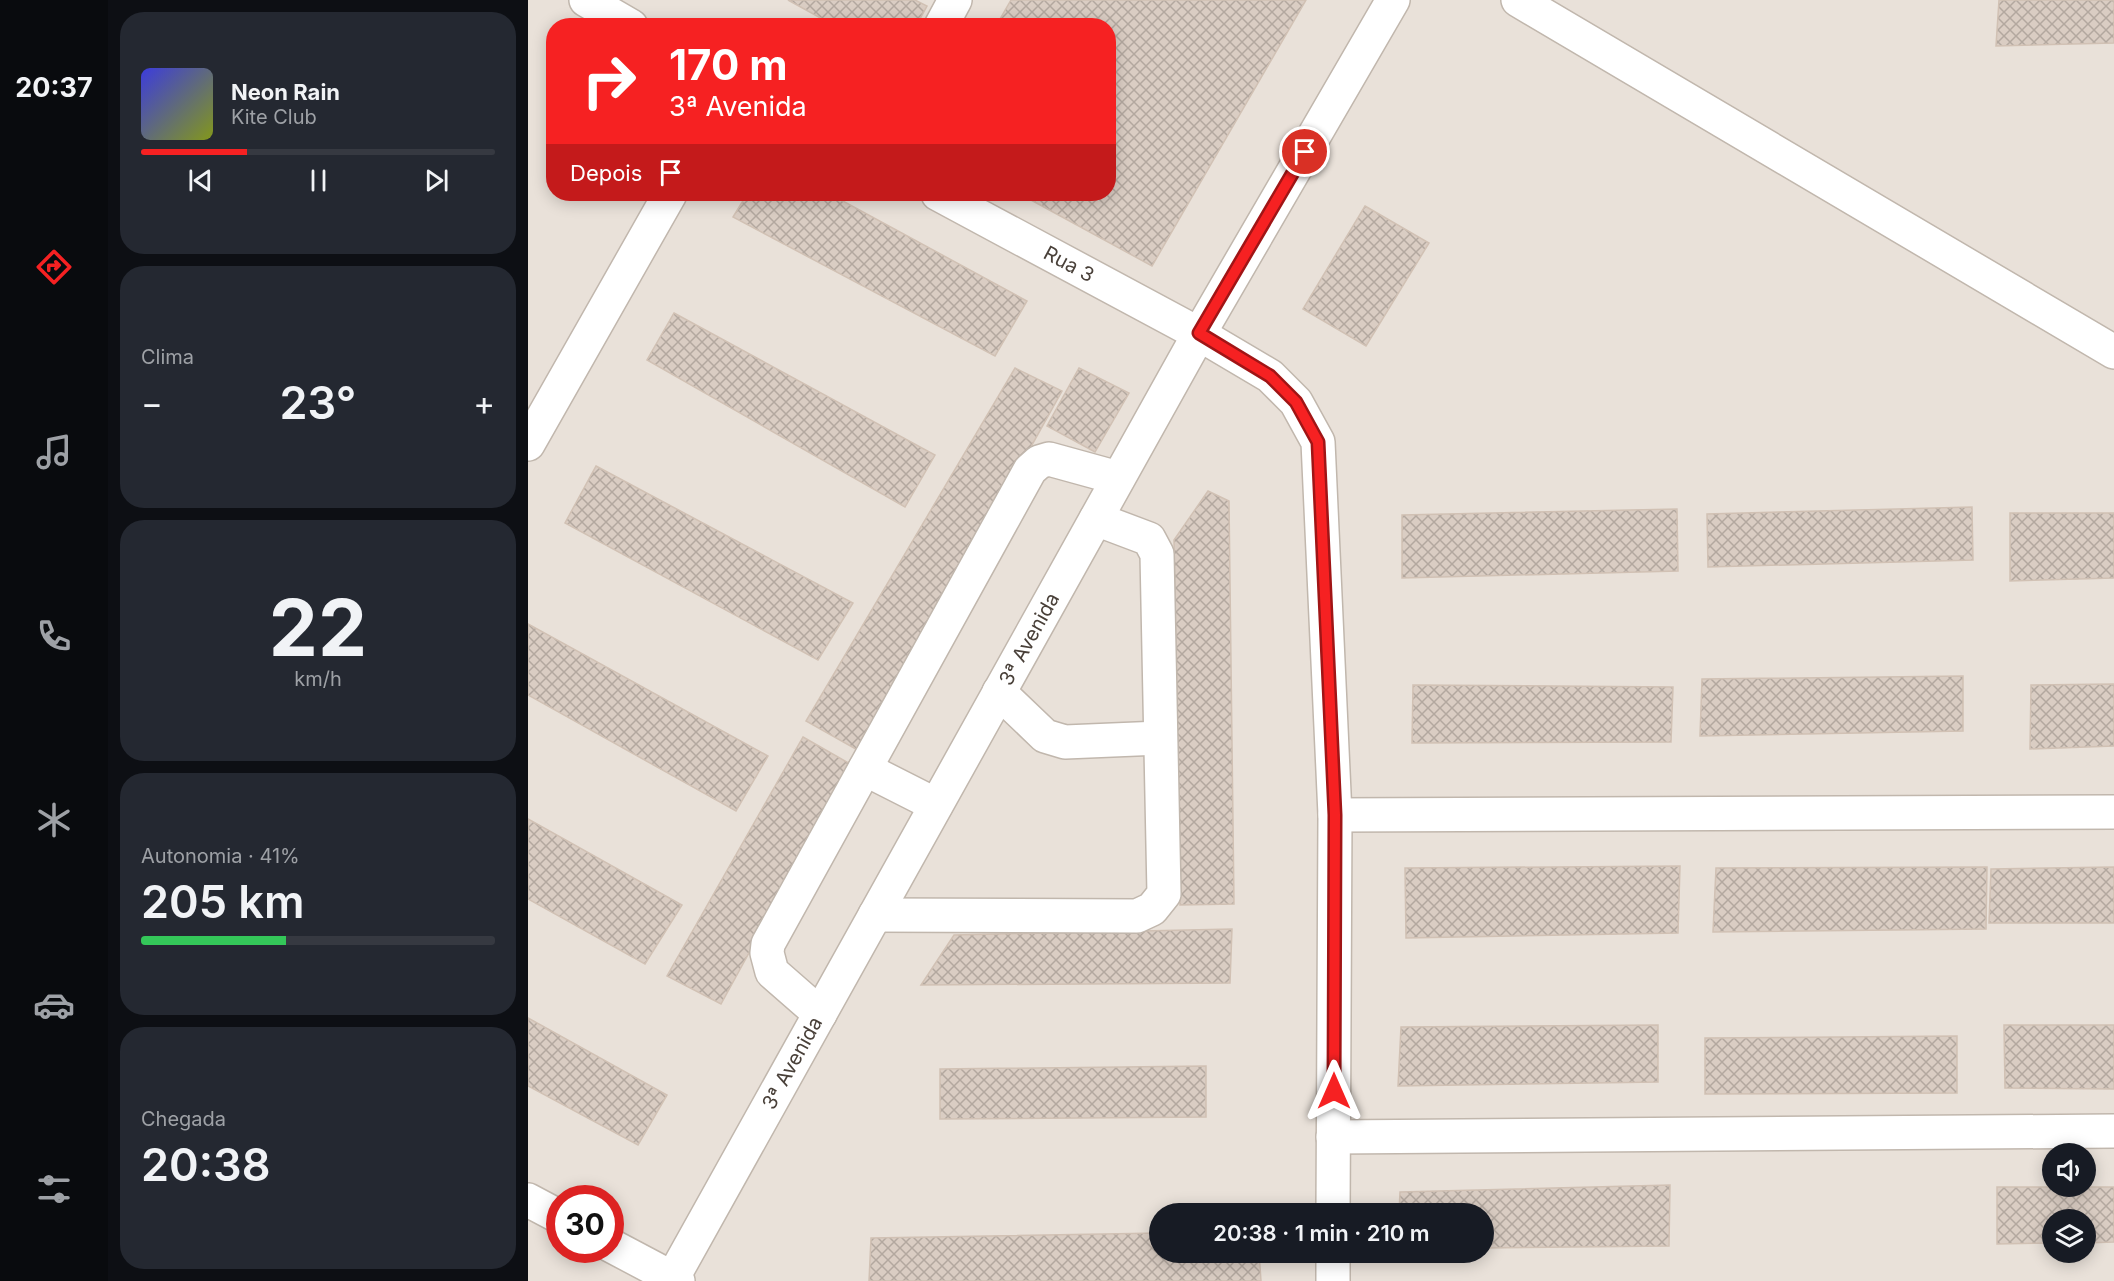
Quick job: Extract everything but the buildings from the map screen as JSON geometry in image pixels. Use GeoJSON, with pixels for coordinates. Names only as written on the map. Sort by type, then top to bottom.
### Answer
{"type":"FeatureCollection","features":[{"type":"Feature","properties":{"kind":"street"},"geometry":{"type":"LineString","coordinates":[[586,0],[616,18]]}},
{"type":"Feature","properties":{"kind":"street"},"geometry":{"type":"LineString","coordinates":[[945,18],[955,0]]}},
{"type":"Feature","properties":{"kind":"street","name":"3ª Avenida"},"geometry":{"type":"LineString","coordinates":[[674,1280],[1199,333],[1393,0]]}},
{"type":"Feature","properties":{"kind":"street"},"geometry":{"type":"LineString","coordinates":[[1518,0],[2114,352]]}},
{"type":"Feature","properties":{"kind":"street"},"geometry":{"type":"LineString","coordinates":[[528,444],[666,201]]}},
{"type":"Feature","properties":{"kind":"street","name":"Rua 3"},"geometry":{"type":"LineString","coordinates":[[951,201],[1199,333],[1270,376],[1296,402],[1318,442],[1335,815],[1333,1203]]}},
{"type":"Feature","properties":{"kind":"street"},"geometry":{"type":"LineString","coordinates":[[820,1014],[772,972],[767,953],[768,944],[1030,470],[1039,462],[1048,459],[1118,478]]}},
{"type":"Feature","properties":{"kind":"street"},"geometry":{"type":"LineString","coordinates":[[875,915],[1137,916],[1152,909],[1164,894],[1157,554],[1149,539],[1096,519]]}},
{"type":"Feature","properties":{"kind":"street"},"geometry":{"type":"LineString","coordinates":[[999,692],[1045,736],[1065,742],[1160,738]]}},
{"type":"Feature","properties":{"kind":"street"},"geometry":{"type":"LineString","coordinates":[[865,769],[936,805]]}},
{"type":"Feature","properties":{"kind":"street"},"geometry":{"type":"LineString","coordinates":[[1335,815],[2114,812]]}},
{"type":"Feature","properties":{"kind":"street"},"geometry":{"type":"LineString","coordinates":[[1333,1137],[2114,1131]]}},
{"type":"Feature","properties":{"kind":"street"},"geometry":{"type":"LineString","coordinates":[[528,1200],[546,1210]]}},
{"type":"Feature","properties":{"kind":"street"},"geometry":{"type":"LineString","coordinates":[[624,1253],[674,1280]]}},
{"type":"Feature","properties":{"kind":"street"},"geometry":{"type":"LineString","coordinates":[[1333,1263],[1333,1281]]}},
{"type":"Feature","properties":{"kind":"shaded area"},"geometry":{"type":"Polygon","coordinates":[[[528,0],[2114,0],[2114,1281],[528,1281],[528,0]]]}},
{"type":"Feature","properties":{"kind":"route"},"geometry":{"type":"LineString","coordinates":[[1305,152],[1199,333],[1270,376],[1296,402],[1318,442],[1335,815],[1334,1091]]}}]}
